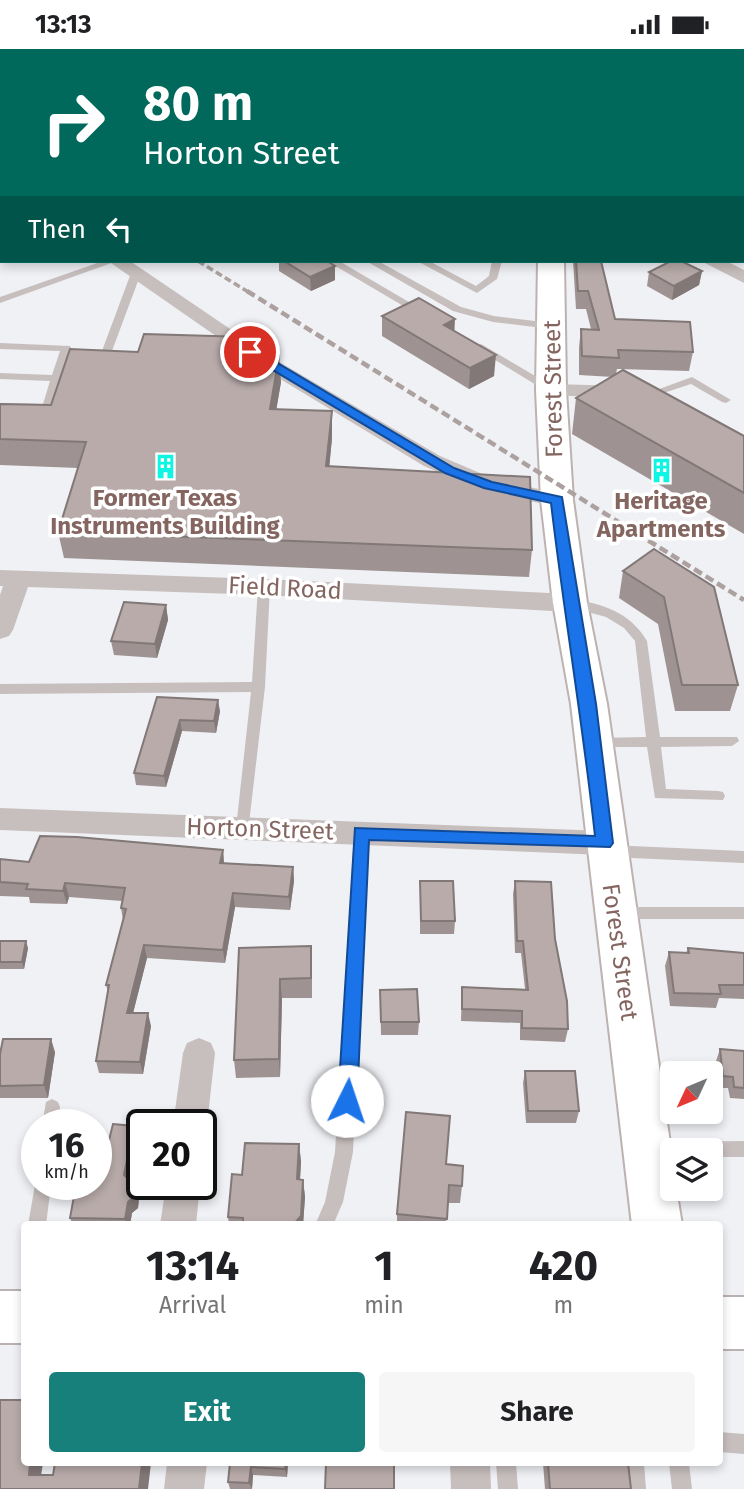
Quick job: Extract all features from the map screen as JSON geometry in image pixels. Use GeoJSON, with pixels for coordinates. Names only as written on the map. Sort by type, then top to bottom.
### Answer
{"type":"FeatureCollection","features":[{"type":"Feature","properties":{"kind":"main road","name":"Forest Street"},"geometry":{"type":"LineString","coordinates":[[551,263],[551,390],[557,500],[570,603],[593,743],[656,1221]]}},
{"type":"Feature","properties":{"kind":"main road"},"geometry":{"type":"LineString","coordinates":[[0,1317],[21,1317]]}},
{"type":"Feature","properties":{"kind":"main road"},"geometry":{"type":"LineString","coordinates":[[723,1323],[744,1323]]}},
{"type":"Feature","properties":{"kind":"street"},"geometry":{"type":"LineString","coordinates":[[715,263],[744,277]]}},
{"type":"Feature","properties":{"kind":"street"},"geometry":{"type":"LineString","coordinates":[[127,267],[268,364],[432,461],[488,485],[557,500]]}},
{"type":"Feature","properties":{"kind":"street"},"geometry":{"type":"LineString","coordinates":[[551,390],[624,392],[664,410]]}},
{"type":"Feature","properties":{"kind":"street"},"geometry":{"type":"LineString","coordinates":[[0,630],[9,579]]}},
{"type":"Feature","properties":{"kind":"street","name":"Field Road"},"geometry":{"type":"LineString","coordinates":[[9,579],[264,587],[570,603]]}},
{"type":"Feature","properties":{"kind":"street","name":"Horton Street"},"geometry":{"type":"LineString","coordinates":[[0,819],[361,833],[605,847]]}},
{"type":"Feature","properties":{"kind":"street"},"geometry":{"type":"LineString","coordinates":[[192,1109],[199,1053]]}},
{"type":"Feature","properties":{"kind":"street"},"geometry":{"type":"LineString","coordinates":[[178,1221],[181,1200]]}},
{"type":"Feature","properties":{"kind":"street"},"geometry":{"type":"LineString","coordinates":[[184,1489],[187,1466]]}},
{"type":"Feature","properties":{"kind":"street"},"geometry":{"type":"LineString","coordinates":[[470,1466],[471,1489]]}},
{"type":"Feature","properties":{"kind":"lane"},"geometry":{"type":"LineString","coordinates":[[0,300],[106,263]]}},
{"type":"Feature","properties":{"kind":"lane"},"geometry":{"type":"LineString","coordinates":[[335,263],[431,318]]}},
{"type":"Feature","properties":{"kind":"lane"},"geometry":{"type":"LineString","coordinates":[[375,263],[457,309],[493,319],[551,327]]}},
{"type":"Feature","properties":{"kind":"lane"},"geometry":{"type":"LineString","coordinates":[[426,263],[477,289],[494,277],[497,263]]}},
{"type":"Feature","properties":{"kind":"lane"},"geometry":{"type":"LineString","coordinates":[[100,368],[127,267]]}},
{"type":"Feature","properties":{"kind":"lane"},"geometry":{"type":"LineString","coordinates":[[466,338],[551,390]]}},
{"type":"Feature","properties":{"kind":"lane"},"geometry":{"type":"LineString","coordinates":[[0,346],[66,348],[47,407],[0,406]]}},
{"type":"Feature","properties":{"kind":"lane"},"geometry":{"type":"LineString","coordinates":[[0,376],[56,378]]}},
{"type":"Feature","properties":{"kind":"lane"},"geometry":{"type":"LineString","coordinates":[[640,397],[692,380],[726,400]]}},
{"type":"Feature","properties":{"kind":"lane"},"geometry":{"type":"LineString","coordinates":[[243,828],[258,687],[264,587]]}},
{"type":"Feature","properties":{"kind":"lane"},"geometry":{"type":"LineString","coordinates":[[570,603],[605,610],[637,632],[641,641],[660,794],[718,796]]}},
{"type":"Feature","properties":{"kind":"lane"},"geometry":{"type":"LineString","coordinates":[[0,689],[258,687]]}},
{"type":"Feature","properties":{"kind":"lane"},"geometry":{"type":"LineString","coordinates":[[593,743],[732,741]]}},
{"type":"Feature","properties":{"kind":"lane"},"geometry":{"type":"LineString","coordinates":[[326,1221],[334,1202],[344,1153],[361,833]]}},
{"type":"Feature","properties":{"kind":"lane"},"geometry":{"type":"LineString","coordinates":[[605,847],[744,857]]}},
{"type":"Feature","properties":{"kind":"lane"},"geometry":{"type":"LineString","coordinates":[[615,913],[744,913]]}},
{"type":"Feature","properties":{"kind":"lane"},"geometry":{"type":"LineString","coordinates":[[646,1150],[744,1149]]}},
{"type":"Feature","properties":{"kind":"lane"},"geometry":{"type":"LineString","coordinates":[[38,1221],[40,1200]]}},
{"type":"Feature","properties":{"kind":"lane"},"geometry":{"type":"LineString","coordinates":[[723,1442],[744,1444]]}},
{"type":"Feature","properties":{"kind":"lane"},"geometry":{"type":"LineString","coordinates":[[506,1466],[508,1489]]}},
{"type":"Feature","properties":{"kind":"lane"},"geometry":{"type":"LineString","coordinates":[[634,1466],[636,1489]]}},
{"type":"Feature","properties":{"kind":"lane"},"geometry":{"type":"LineString","coordinates":[[679,1466],[682,1489]]}},
{"type":"Feature","properties":{"kind":"building"},"geometry":{"type":"Polygon","coordinates":[[[287,263],[330,263],[335,266],[310,277],[287,263]]]}},
{"type":"Feature","properties":{"kind":"building"},"geometry":{"type":"Polygon","coordinates":[[[576,263],[601,263],[615,319],[690,322],[693,352],[618,350],[619,358],[582,356],[581,329],[599,330],[588,291],[578,291],[576,263]]]}},
{"type":"Feature","properties":{"kind":"building"},"geometry":{"type":"Polygon","coordinates":[[[667,263],[685,263],[702,271],[674,286],[649,272],[667,263]]]}},
{"type":"Feature","properties":{"kind":"building"},"geometry":{"type":"Polygon","coordinates":[[[419,298],[455,319],[444,325],[496,355],[470,368],[382,316],[419,298]]]}},
{"type":"Feature","properties":{"kind":"building","name":"Former Texas Instruments Building"},"geometry":{"type":"Polygon","coordinates":[[[144,334],[247,337],[246,344],[260,345],[261,351],[271,351],[279,356],[270,409],[332,411],[326,466],[530,477],[532,550],[58,532],[86,442],[0,439],[0,404],[51,405],[70,349],[138,352],[144,334]]]}},
{"type":"Feature","properties":{"kind":"building"},"geometry":{"type":"Polygon","coordinates":[[[623,370],[744,436],[744,493],[576,398],[623,370]]]}},
{"type":"Feature","properties":{"kind":"building"},"geometry":{"type":"Polygon","coordinates":[[[654,549],[714,587],[738,685],[682,685],[664,597],[623,571],[654,549]]]}},
{"type":"Feature","properties":{"kind":"building"},"geometry":{"type":"Polygon","coordinates":[[[124,602],[166,605],[155,644],[111,641],[124,602]]]}},
{"type":"Feature","properties":{"kind":"building"},"geometry":{"type":"Polygon","coordinates":[[[157,697],[218,700],[214,721],[180,720],[164,776],[134,773],[157,697]]]}},
{"type":"Feature","properties":{"kind":"building"},"geometry":{"type":"Polygon","coordinates":[[[40,836],[223,850],[220,863],[293,867],[289,897],[233,893],[223,950],[144,945],[127,1013],[148,1013],[140,1062],[96,1061],[109,985],[106,985],[126,909],[121,908],[125,888],[65,883],[63,891],[26,889],[28,884],[0,882],[0,859],[29,862],[40,836]]]}},
{"type":"Feature","properties":{"kind":"building"},"geometry":{"type":"Polygon","coordinates":[[[420,881],[453,881],[455,921],[421,921],[420,881]]]}},
{"type":"Feature","properties":{"kind":"building"},"geometry":{"type":"Polygon","coordinates":[[[515,881],[551,882],[555,939],[567,1001],[568,1029],[522,1028],[522,1011],[462,1009],[462,987],[528,990],[523,941],[517,941],[515,881]]]}},
{"type":"Feature","properties":{"kind":"building"},"geometry":{"type":"Polygon","coordinates":[[[0,941],[26,941],[22,962],[0,962],[0,941]]]}},
{"type":"Feature","properties":{"kind":"building"},"geometry":{"type":"Polygon","coordinates":[[[311,946],[311,978],[280,979],[279,1059],[234,1060],[239,948],[311,946]]]}},
{"type":"Feature","properties":{"kind":"building"},"geometry":{"type":"Polygon","coordinates":[[[688,948],[744,953],[744,985],[719,985],[721,994],[674,993],[669,952],[689,953],[688,948]]]}},
{"type":"Feature","properties":{"kind":"building"},"geometry":{"type":"Polygon","coordinates":[[[417,989],[419,1022],[381,1022],[380,990],[417,989]]]}},
{"type":"Feature","properties":{"kind":"building"},"geometry":{"type":"Polygon","coordinates":[[[3,1039],[51,1039],[44,1085],[0,1086],[3,1039]]]}},
{"type":"Feature","properties":{"kind":"building"},"geometry":{"type":"Polygon","coordinates":[[[720,1049],[744,1051],[744,1088],[734,1087],[733,1077],[723,1076],[720,1049]]]}},
{"type":"Feature","properties":{"kind":"building"},"geometry":{"type":"Polygon","coordinates":[[[525,1071],[575,1071],[579,1111],[528,1111],[525,1071]]]}},
{"type":"Feature","properties":{"kind":"building"},"geometry":{"type":"Polygon","coordinates":[[[406,1112],[450,1116],[446,1164],[463,1166],[462,1186],[449,1185],[447,1219],[397,1214],[406,1112]]]}},
{"type":"Feature","properties":{"kind":"building"},"geometry":{"type":"Polygon","coordinates":[[[113,1124],[126,1125],[124,1175],[126,1200],[130,1200],[125,1219],[70,1218],[73,1200],[112,1200],[113,1124]]]}},
{"type":"Feature","properties":{"kind":"building"},"geometry":{"type":"Polygon","coordinates":[[[245,1143],[299,1144],[297,1179],[303,1180],[301,1216],[297,1221],[243,1221],[243,1218],[228,1217],[232,1174],[242,1175],[245,1143]]]}},
{"type":"Feature","properties":{"kind":"building"},"geometry":{"type":"Polygon","coordinates":[[[0,1400],[21,1400],[21,1466],[30,1466],[29,1475],[53,1475],[54,1466],[142,1466],[139,1489],[0,1489],[0,1400]]]}},
{"type":"Feature","properties":{"kind":"building"},"geometry":{"type":"Polygon","coordinates":[[[230,1466],[286,1466],[285,1469],[251,1467],[249,1483],[228,1482],[230,1466]]]}},
{"type":"Feature","properties":{"kind":"building"},"geometry":{"type":"Polygon","coordinates":[[[326,1466],[394,1466],[394,1489],[325,1489],[326,1466]]]}},
{"type":"Feature","properties":{"kind":"building"},"geometry":{"type":"Polygon","coordinates":[[[548,1466],[628,1466],[631,1489],[550,1489],[548,1466]]]}},
{"type":"Feature","properties":{"kind":"railway"},"geometry":{"type":"LineString","coordinates":[[201,263],[250,293]]}},
{"type":"Feature","properties":{"kind":"railway"},"geometry":{"type":"LineString","coordinates":[[247,291],[744,600]]}},
{"type":"Feature","properties":{"kind":"place","name":"Former Texas Instruments Building"},"geometry":{"type":"Point","coordinates":[165,467]}},
{"type":"Feature","properties":{"kind":"place","name":"Heritage Apartments"},"geometry":{"type":"Point","coordinates":[661,470]}},
{"type":"Feature","properties":{"kind":"route"},"geometry":{"type":"LineString","coordinates":[[250,352],[450,470],[488,485],[557,500],[570,603],[589,704],[604,843],[361,833],[347,1101]]}}]}
